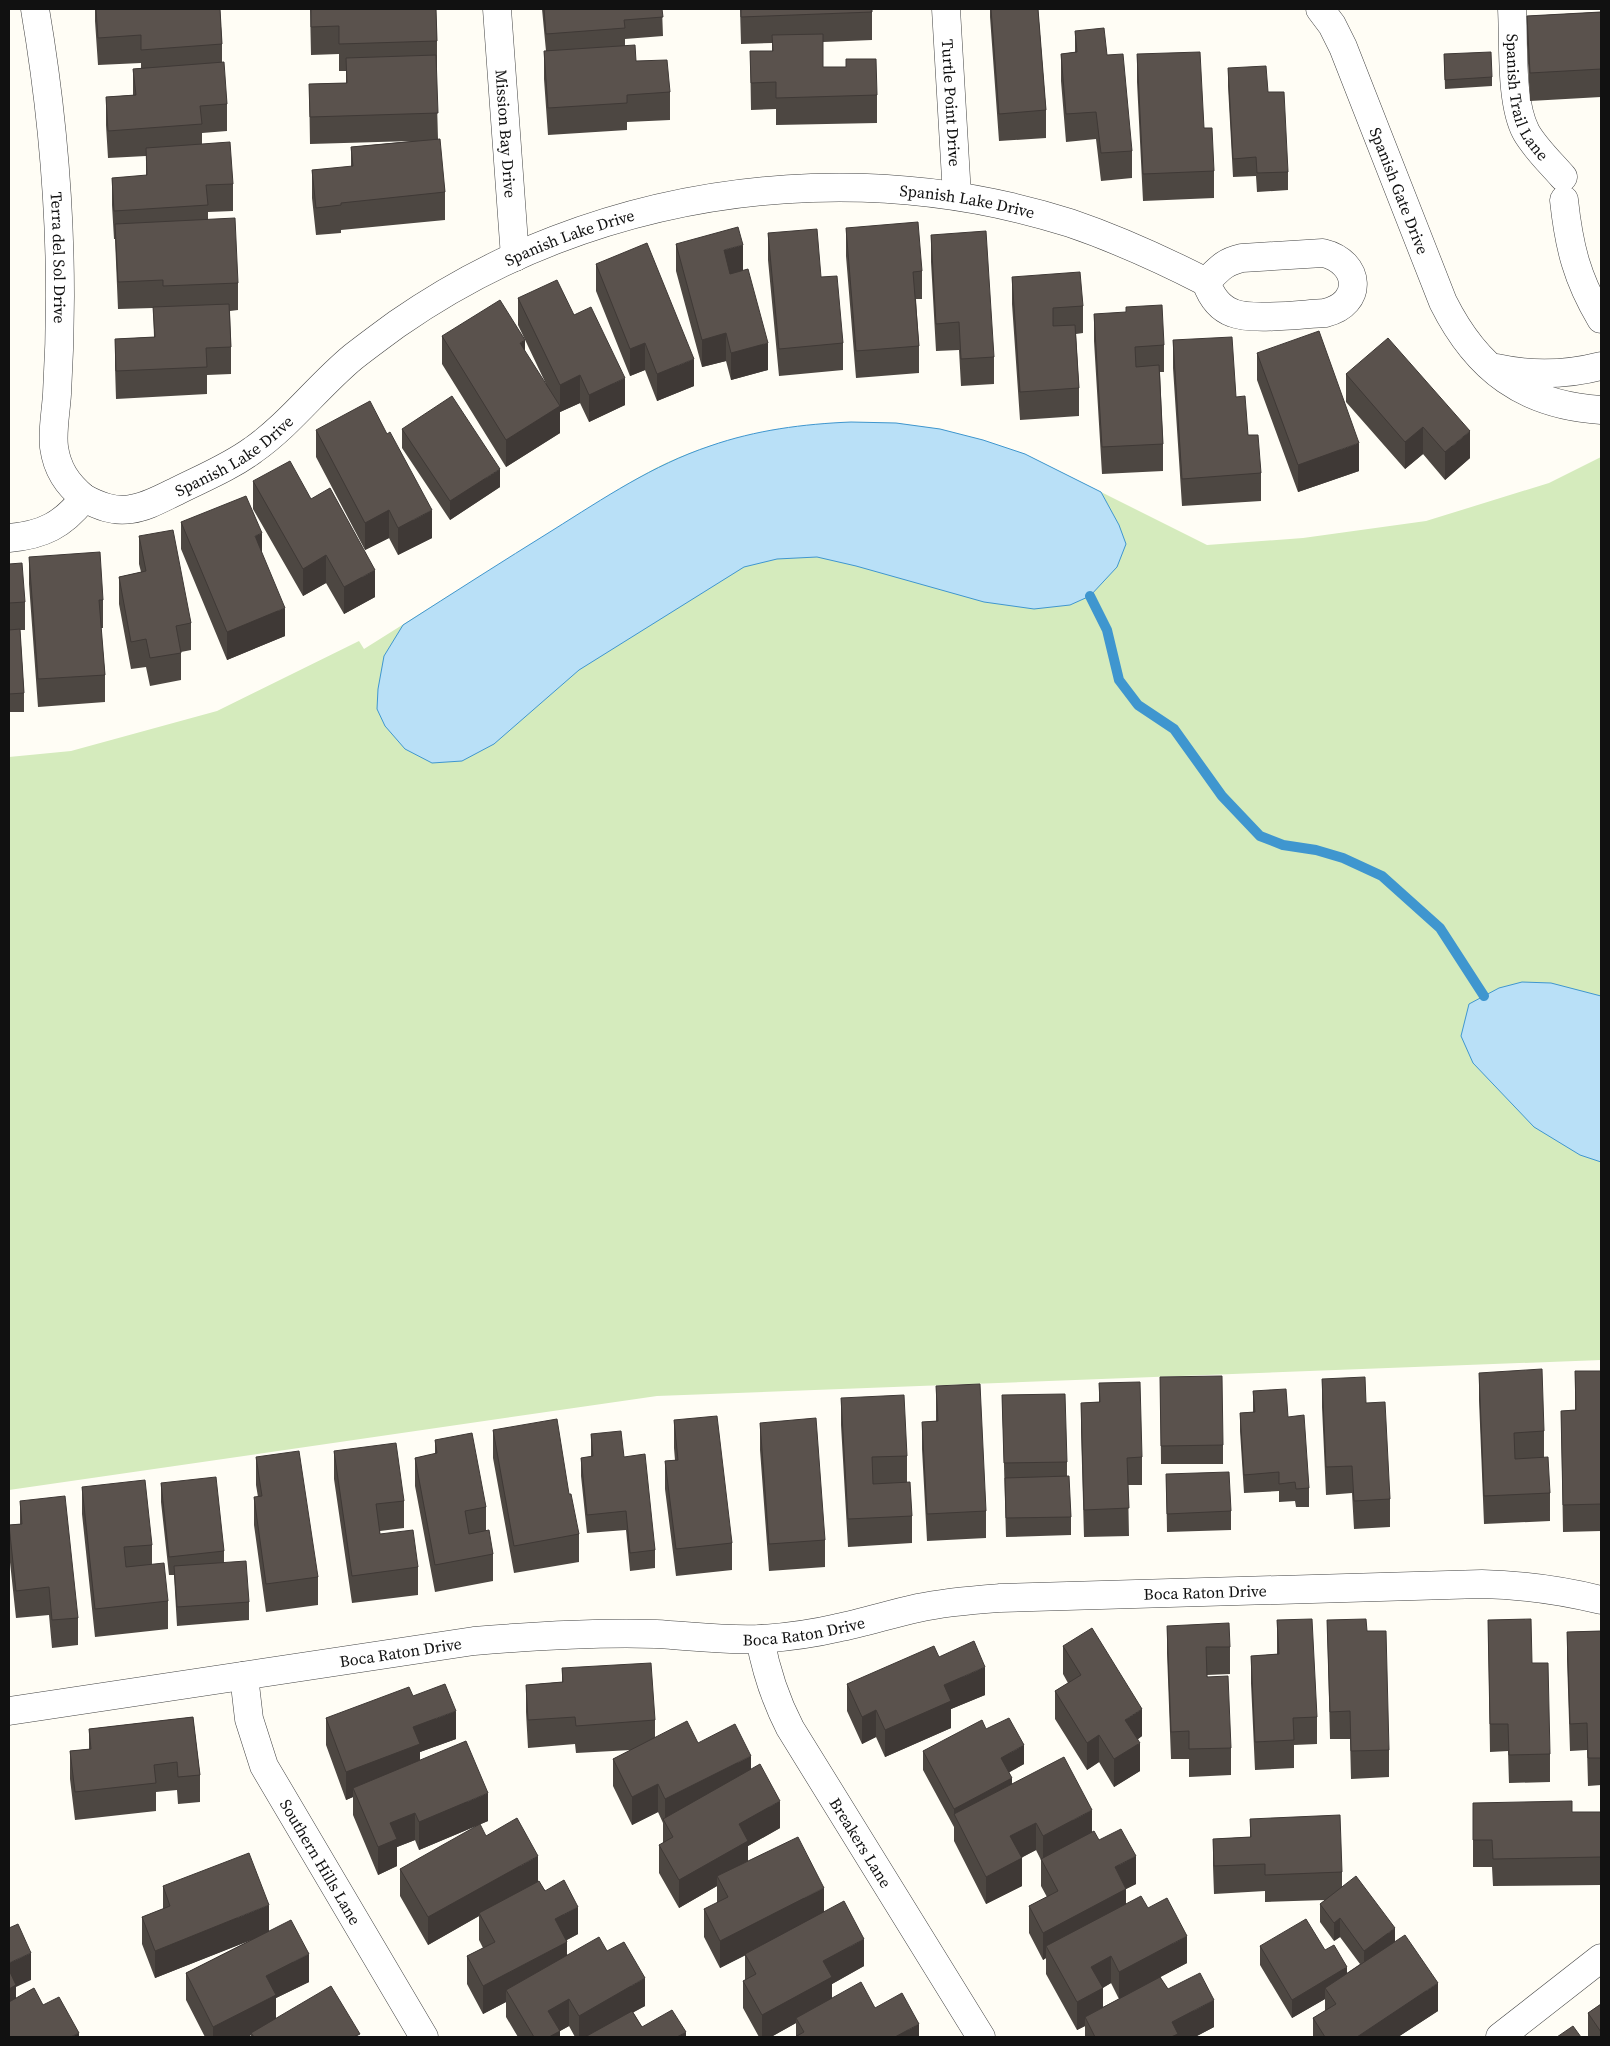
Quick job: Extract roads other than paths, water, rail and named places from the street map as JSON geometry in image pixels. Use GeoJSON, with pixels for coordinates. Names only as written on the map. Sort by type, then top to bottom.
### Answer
{"type":"FeatureCollection","features":[{"type":"Feature","properties":{"kind":"street","name":"Terra del Sol Drive"},"geometry":{"type":"LineString","coordinates":[[35,9],[53,140],[59,227],[59,362],[54,445],[63,475],[72,488],[84,498]]}},
{"type":"Feature","properties":{"kind":"street","name":"Mission Bay Drive"},"geometry":{"type":"LineString","coordinates":[[497,9],[515,257]]}},
{"type":"Feature","properties":{"kind":"street","name":"Turtle Point Drive"},"geometry":{"type":"LineString","coordinates":[[946,9],[957,196]]}},
{"type":"Feature","properties":{"kind":"street","name":"Spanish Gate Drive"},"geometry":{"type":"LineString","coordinates":[[1320,9],[1332,24],[1343,47],[1443,302],[1455,325],[1470,347],[1488,366],[1508,382],[1531,394],[1556,403],[1601,410]]}},
{"type":"Feature","properties":{"kind":"street","name":"Spanish Trail Lane"},"geometry":{"type":"LineString","coordinates":[[1512,9],[1517,99],[1520,119],[1527,134],[1564,189],[1567,232],[1575,266],[1589,299],[1601,319]]}},
{"type":"Feature","properties":{"kind":"street","name":"Spanish Lake Drive"},"geometry":{"type":"LineString","coordinates":[[84,498],[98,505],[113,509],[129,510],[144,506],[235,462],[255,449],[274,433],[352,358],[400,323],[449,291],[515,257],[554,240],[609,221],[666,206],[724,195],[782,189],[840,187],[899,190],[957,196],[1014,208],[1071,224],[1126,244],[1206,282]]}},
{"type":"Feature","properties":{"kind":"street"},"geometry":{"type":"LineString","coordinates":[[1323,253],[1343,261],[1350,270],[1353,280],[1349,299],[1334,311],[1247,317],[1232,313],[1220,305],[1211,296],[1206,282],[1222,265],[1232,260],[1323,253]]}},
{"type":"Feature","properties":{"kind":"street"},"geometry":{"type":"LineString","coordinates":[[1488,366],[1538,374],[1564,373],[1601,366]]}},
{"type":"Feature","properties":{"kind":"street"},"geometry":{"type":"LineString","coordinates":[[9,538],[40,533],[58,524],[72,513],[84,498]]}},
{"type":"Feature","properties":{"kind":"street","name":"Boca Raton Drive"},"geometry":{"type":"LineString","coordinates":[[9,1711],[474,1641],[532,1636],[594,1634],[656,1634],[708,1639],[760,1639],[836,1628],[917,1608],[1000,1598],[1482,1584],[1532,1586],[1565,1591],[1601,1600]]}},
{"type":"Feature","properties":{"kind":"street","name":"Breakers Lane"},"geometry":{"type":"LineString","coordinates":[[760,1639],[770,1684],[790,1728],[982,2037]]}},
{"type":"Feature","properties":{"kind":"street","name":"Southern Hills Lane"},"geometry":{"type":"LineString","coordinates":[[244,1676],[249,1719],[264,1766],[424,2037]]}},
{"type":"Feature","properties":{"kind":"street"},"geometry":{"type":"LineString","coordinates":[[1500,2037],[1601,1958]]}},
{"type":"Feature","properties":{"kind":"water"},"geometry":{"type":"Polygon","coordinates":[[[851,422],[896,423],[940,429],[983,440],[1025,454],[1101,492],[1119,525],[1126,544],[1117,567],[1090,596],[1070,605],[1034,609],[984,602],[817,557],[777,559],[744,567],[579,670],[494,744],[462,761],[432,763],[405,749],[385,726],[377,709],[378,689],[384,656],[403,625],[610,494],[649,472],[727,440],[797,426],[851,422]]]}},
{"type":"Feature","properties":{"kind":"water"},"geometry":{"type":"Polygon","coordinates":[[[1522,982],[1551,983],[1601,996],[1601,1162],[1580,1155],[1534,1127],[1473,1063],[1461,1036],[1469,1004],[1499,988],[1522,982]]]}},
{"type":"Feature","properties":{"kind":"waterway"},"geometry":{"type":"LineString","coordinates":[[1090,596],[1107,630],[1119,680],[1138,705],[1174,729],[1222,796],[1260,836],[1283,845],[1316,850],[1343,858],[1382,876],[1440,928],[1484,996]]}}]}
